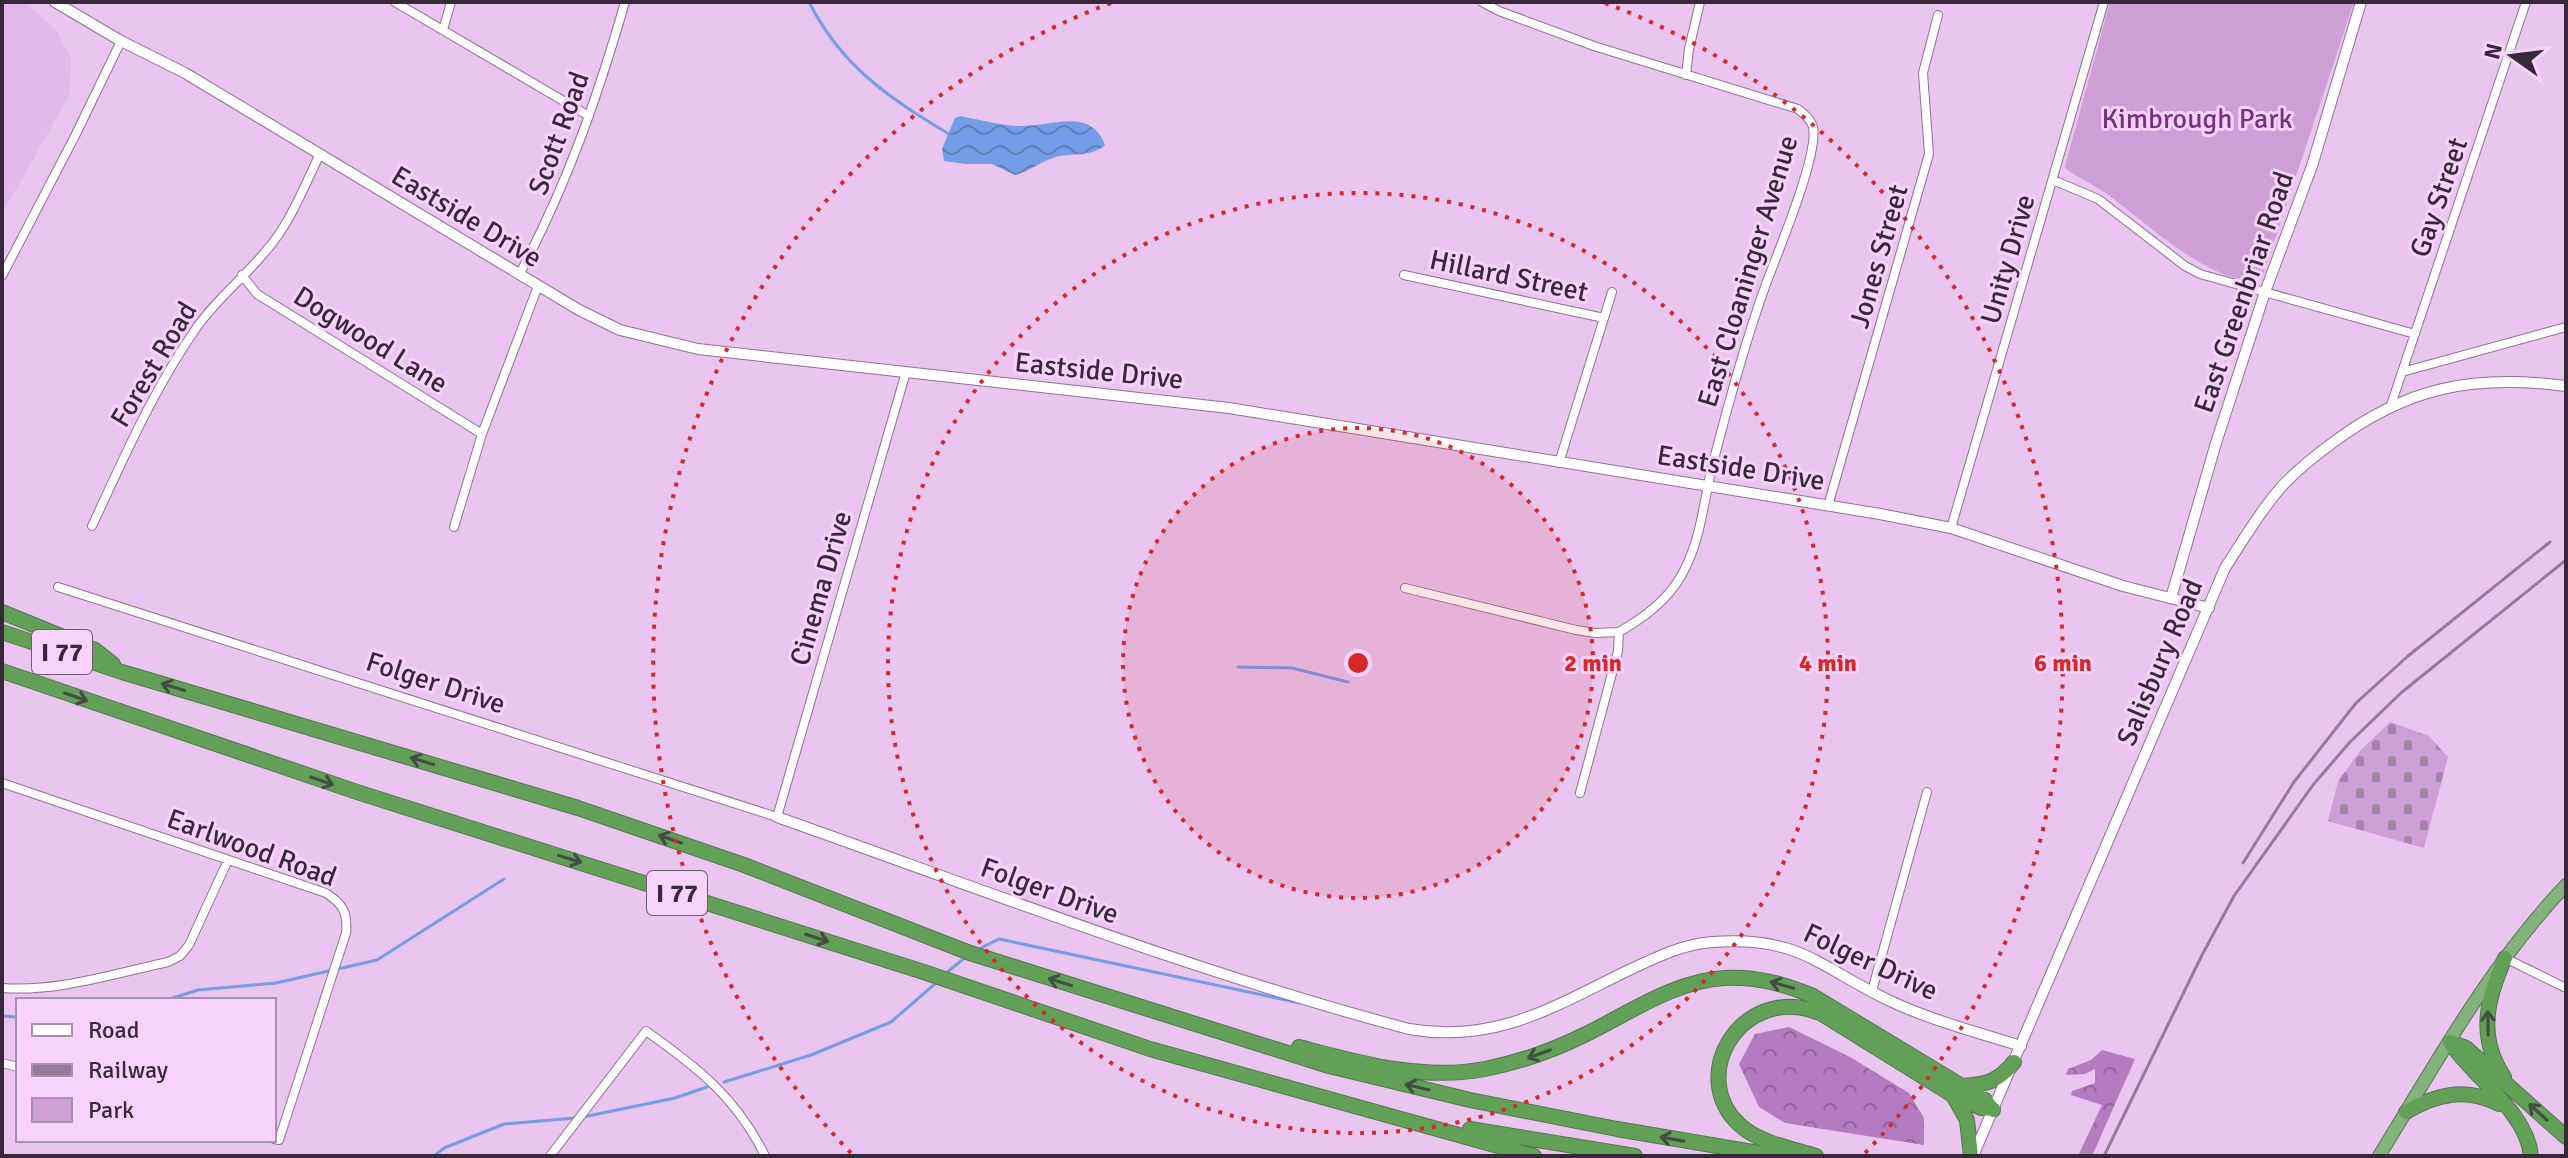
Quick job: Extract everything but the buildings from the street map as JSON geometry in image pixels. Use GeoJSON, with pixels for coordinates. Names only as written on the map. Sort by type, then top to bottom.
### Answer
{"type":"FeatureCollection","features":[{"type":"Feature","properties":{"kind":"highway"},"geometry":{"type":"LineString","coordinates":[[2,612],[95,650],[122,672]]}},
{"type":"Feature","properties":{"kind":"highway","name":"I 77"},"geometry":{"type":"LineString","coordinates":[[2,632],[122,672],[578,808],[744,865],[970,953],[1329,1066],[1617,1129],[1776,1156]]}},
{"type":"Feature","properties":{"kind":"highway","name":"I 77"},"geometry":{"type":"LineString","coordinates":[[2,671],[357,792],[924,972],[1150,1049],[1383,1113],[1635,1156]]}},
{"type":"Feature","properties":{"kind":"highway"},"geometry":{"type":"LineString","coordinates":[[2379,1156],[2505,958],[2534,919],[2566,885]]}},
{"type":"Feature","properties":{"kind":"highway"},"geometry":{"type":"LineString","coordinates":[[2505,958],[2490,990],[2487,1018],[2489,1042],[2497,1066],[2510,1087]]}},
{"type":"Feature","properties":{"kind":"highway"},"geometry":{"type":"LineString","coordinates":[[1111,998],[1361,1063],[1430,1074],[1483,1069],[1534,1057],[1692,984],[1722,978],[1754,979],[1784,985],[1813,996],[1957,1090],[1967,1120],[1972,1156]]}},
{"type":"Feature","properties":{"kind":"highway"},"geometry":{"type":"LineString","coordinates":[[1816,1156],[1764,1140],[1745,1129],[1730,1112],[1721,1091],[1719,1069],[1725,1047],[1737,1028],[1754,1015],[1775,1006],[1810,1009],[1957,1090],[1985,1100],[1993,1110]]}},
{"type":"Feature","properties":{"kind":"highway"},"geometry":{"type":"LineString","coordinates":[[2450,1042],[2466,1048],[2566,1137]]}},
{"type":"Feature","properties":{"kind":"highway"},"geometry":{"type":"LineString","coordinates":[[2450,1042],[2462,1060],[2522,1127],[2531,1156]]}},
{"type":"Feature","properties":{"kind":"highway"},"geometry":{"type":"LineString","coordinates":[[1957,1090],[1983,1085],[2003,1076],[2014,1062]]}},
{"type":"Feature","properties":{"kind":"highway"},"geometry":{"type":"LineString","coordinates":[[2406,1112],[2436,1096],[2462,1093],[2486,1097],[2509,1110]]}},
{"type":"Feature","properties":{"kind":"highway"},"geometry":{"type":"LineString","coordinates":[[1383,1113],[1534,1156]]}},
{"type":"Feature","properties":{"kind":"street","name":"Eastside Drive"},"geometry":{"type":"LineString","coordinates":[[55,2],[121,41],[185,73],[319,156],[600,321],[659,341],[704,350],[1229,408],[1708,485],[1951,528],[2047,562],[2209,608]]}},
{"type":"Feature","properties":{"kind":"street"},"geometry":{"type":"LineString","coordinates":[[395,2],[589,116]]}},
{"type":"Feature","properties":{"kind":"street"},"geometry":{"type":"LineString","coordinates":[[443,30],[451,2]]}},
{"type":"Feature","properties":{"kind":"street","name":"Scott Road"},"geometry":{"type":"LineString","coordinates":[[519,275],[564,184],[625,2]]}},
{"type":"Feature","properties":{"kind":"street","name":"East Cloaninger Avenue"},"geometry":{"type":"LineString","coordinates":[[1482,2],[1594,46],[1798,109],[1807,116],[1813,127],[1807,169],[1730,397],[1693,552],[1680,577],[1642,619],[1619,632]]}},
{"type":"Feature","properties":{"kind":"street"},"geometry":{"type":"LineString","coordinates":[[1686,75],[1700,2]]}},
{"type":"Feature","properties":{"kind":"street","name":"Unity Drive"},"geometry":{"type":"LineString","coordinates":[[1951,528],[2104,2]]}},
{"type":"Feature","properties":{"kind":"street","name":"East Greenbriar Road"},"geometry":{"type":"LineString","coordinates":[[2171,598],[2216,443],[2265,292],[2312,166],[2361,2]]}},
{"type":"Feature","properties":{"kind":"street","name":"Gay Street"},"geometry":{"type":"LineString","coordinates":[[2391,405],[2526,2]]}},
{"type":"Feature","properties":{"kind":"street","name":"Jones Street"},"geometry":{"type":"LineString","coordinates":[[1828,506],[1926,169],[1930,139],[1923,73],[1938,15]]}},
{"type":"Feature","properties":{"kind":"street"},"geometry":{"type":"LineString","coordinates":[[2,276],[121,41]]}},
{"type":"Feature","properties":{"kind":"street","name":"Forest Road"},"geometry":{"type":"LineString","coordinates":[[92,526],[126,453],[184,347],[214,305],[264,254],[290,218],[319,156]]}},
{"type":"Feature","properties":{"kind":"street"},"geometry":{"type":"LineString","coordinates":[[2053,180],[2098,199],[2185,266],[2200,274],[2415,334]]}},
{"type":"Feature","properties":{"kind":"street","name":"Dogwood Lane"},"geometry":{"type":"LineString","coordinates":[[242,275],[257,294],[482,434]]}},
{"type":"Feature","properties":{"kind":"street","name":"Hillard Street"},"geometry":{"type":"LineString","coordinates":[[1404,275],[1604,318]]}},
{"type":"Feature","properties":{"kind":"street"},"geometry":{"type":"LineString","coordinates":[[454,527],[482,434],[538,286]]}},
{"type":"Feature","properties":{"kind":"street"},"geometry":{"type":"LineString","coordinates":[[1559,463],[1612,292]]}},
{"type":"Feature","properties":{"kind":"street"},"geometry":{"type":"LineString","coordinates":[[2402,372],[2566,327]]}},
{"type":"Feature","properties":{"kind":"street","name":"Cinema Drive"},"geometry":{"type":"LineString","coordinates":[[777,817],[906,372]]}},
{"type":"Feature","properties":{"kind":"street","name":"Salisbury Road"},"geometry":{"type":"LineString","coordinates":[[1972,1156],[2225,568],[2278,491],[2350,429],[2391,405],[2421,393],[2468,384],[2566,386]]}},
{"type":"Feature","properties":{"kind":"street","name":"Folger Drive"},"geometry":{"type":"LineString","coordinates":[[58,587],[777,817],[1082,928],[1291,995],[1424,1032],[1463,1034],[1499,1027],[1546,1011],[1689,945],[1769,942],[1793,948],[1828,965],[1888,1000],[2021,1046]]}},
{"type":"Feature","properties":{"kind":"street"},"geometry":{"type":"LineString","coordinates":[[1405,588],[1576,630],[1619,632],[1618,651],[1580,793]]}},
{"type":"Feature","properties":{"kind":"street","name":"Earlwood Road"},"geometry":{"type":"LineString","coordinates":[[2,783],[326,893],[340,902],[347,917],[346,933],[277,1140]]}},
{"type":"Feature","properties":{"kind":"street"},"geometry":{"type":"LineString","coordinates":[[1872,991],[1927,792]]}},
{"type":"Feature","properties":{"kind":"street"},"geometry":{"type":"LineString","coordinates":[[2,988],[40,989],[66,985],[168,962],[180,956],[189,945],[228,860]]}},
{"type":"Feature","properties":{"kind":"street"},"geometry":{"type":"LineString","coordinates":[[2505,958],[2566,988]]}},
{"type":"Feature","properties":{"kind":"street"},"geometry":{"type":"LineString","coordinates":[[550,1156],[646,1031],[703,1072],[733,1103],[765,1156]]}},
{"type":"Feature","properties":{"kind":"shaded area"},"geometry":{"type":"Polygon","coordinates":[[[2,2],[26,3],[55,29],[71,58],[70,94],[2,214],[2,2]]]}},
{"type":"Feature","properties":{"kind":"green space","name":"Kimbrough Park"},"geometry":{"type":"Polygon","coordinates":[[[2110,2],[2354,2],[2262,278],[2244,279],[2202,264],[2104,192],[2067,170],[2065,166],[2110,2]]]}},
{"type":"Feature","properties":{"kind":"green space"},"geometry":{"type":"Polygon","coordinates":[[[2390,722],[2429,736],[2448,757],[2424,848],[2328,821],[2338,781],[2361,750],[2390,722]]]}},
{"type":"Feature","properties":{"kind":"green space"},"geometry":{"type":"Polygon","coordinates":[[[1789,1027],[1850,1057],[1909,1093],[1924,1118],[1924,1145],[1785,1123],[1759,1107],[1739,1064],[1755,1034],[1789,1027]]]}},
{"type":"Feature","properties":{"kind":"green space"},"geometry":{"type":"Polygon","coordinates":[[[2102,1050],[2135,1059],[2092,1156],[2078,1156],[2102,1105],[2071,1095],[2072,1091],[2095,1083],[2095,1069],[2085,1074],[2066,1075],[2068,1069],[2091,1060],[2102,1050]]]}},
{"type":"Feature","properties":{"kind":"water"},"geometry":{"type":"Polygon","coordinates":[[[960,116],[1014,126],[1080,122],[1099,133],[1105,145],[1092,152],[1045,161],[1015,175],[992,164],[944,161],[942,149],[955,118],[960,116]]]}},
{"type":"Feature","properties":{"kind":"waterway"},"geometry":{"type":"LineString","coordinates":[[809,2],[836,45],[852,63],[906,107],[949,134]]}},
{"type":"Feature","properties":{"kind":"waterway"},"geometry":{"type":"LineString","coordinates":[[1238,667],[1292,668],[1348,682]]}},
{"type":"Feature","properties":{"kind":"waterway"},"geometry":{"type":"LineString","coordinates":[[172,998],[198,990],[276,983],[377,960],[504,879]]}},
{"type":"Feature","properties":{"kind":"waterway"},"geometry":{"type":"LineString","coordinates":[[977,950],[999,939],[1300,1003]]}},
{"type":"Feature","properties":{"kind":"waterway"},"geometry":{"type":"LineString","coordinates":[[945,974],[967,956]]}},
{"type":"Feature","properties":{"kind":"waterway"},"geometry":{"type":"LineString","coordinates":[[724,1082],[811,1055],[891,1022],[937,982]]}},
{"type":"Feature","properties":{"kind":"waterway"},"geometry":{"type":"LineString","coordinates":[[2,1016],[16,1017]]}},
{"type":"Feature","properties":{"kind":"waterway"},"geometry":{"type":"LineString","coordinates":[[583,1117],[675,1098],[707,1087]]}},
{"type":"Feature","properties":{"kind":"waterway"},"geometry":{"type":"LineString","coordinates":[[434,1156],[444,1148],[504,1124],[575,1118]]}},
{"type":"Feature","properties":{"kind":"railway"},"geometry":{"type":"LineString","coordinates":[[2243,863],[2294,782],[2356,703],[2408,656],[2550,542]]}},
{"type":"Feature","properties":{"kind":"railway"},"geometry":{"type":"LineString","coordinates":[[2104,1156],[2234,896],[2313,785],[2350,742],[2402,692],[2566,560]]}}]}
